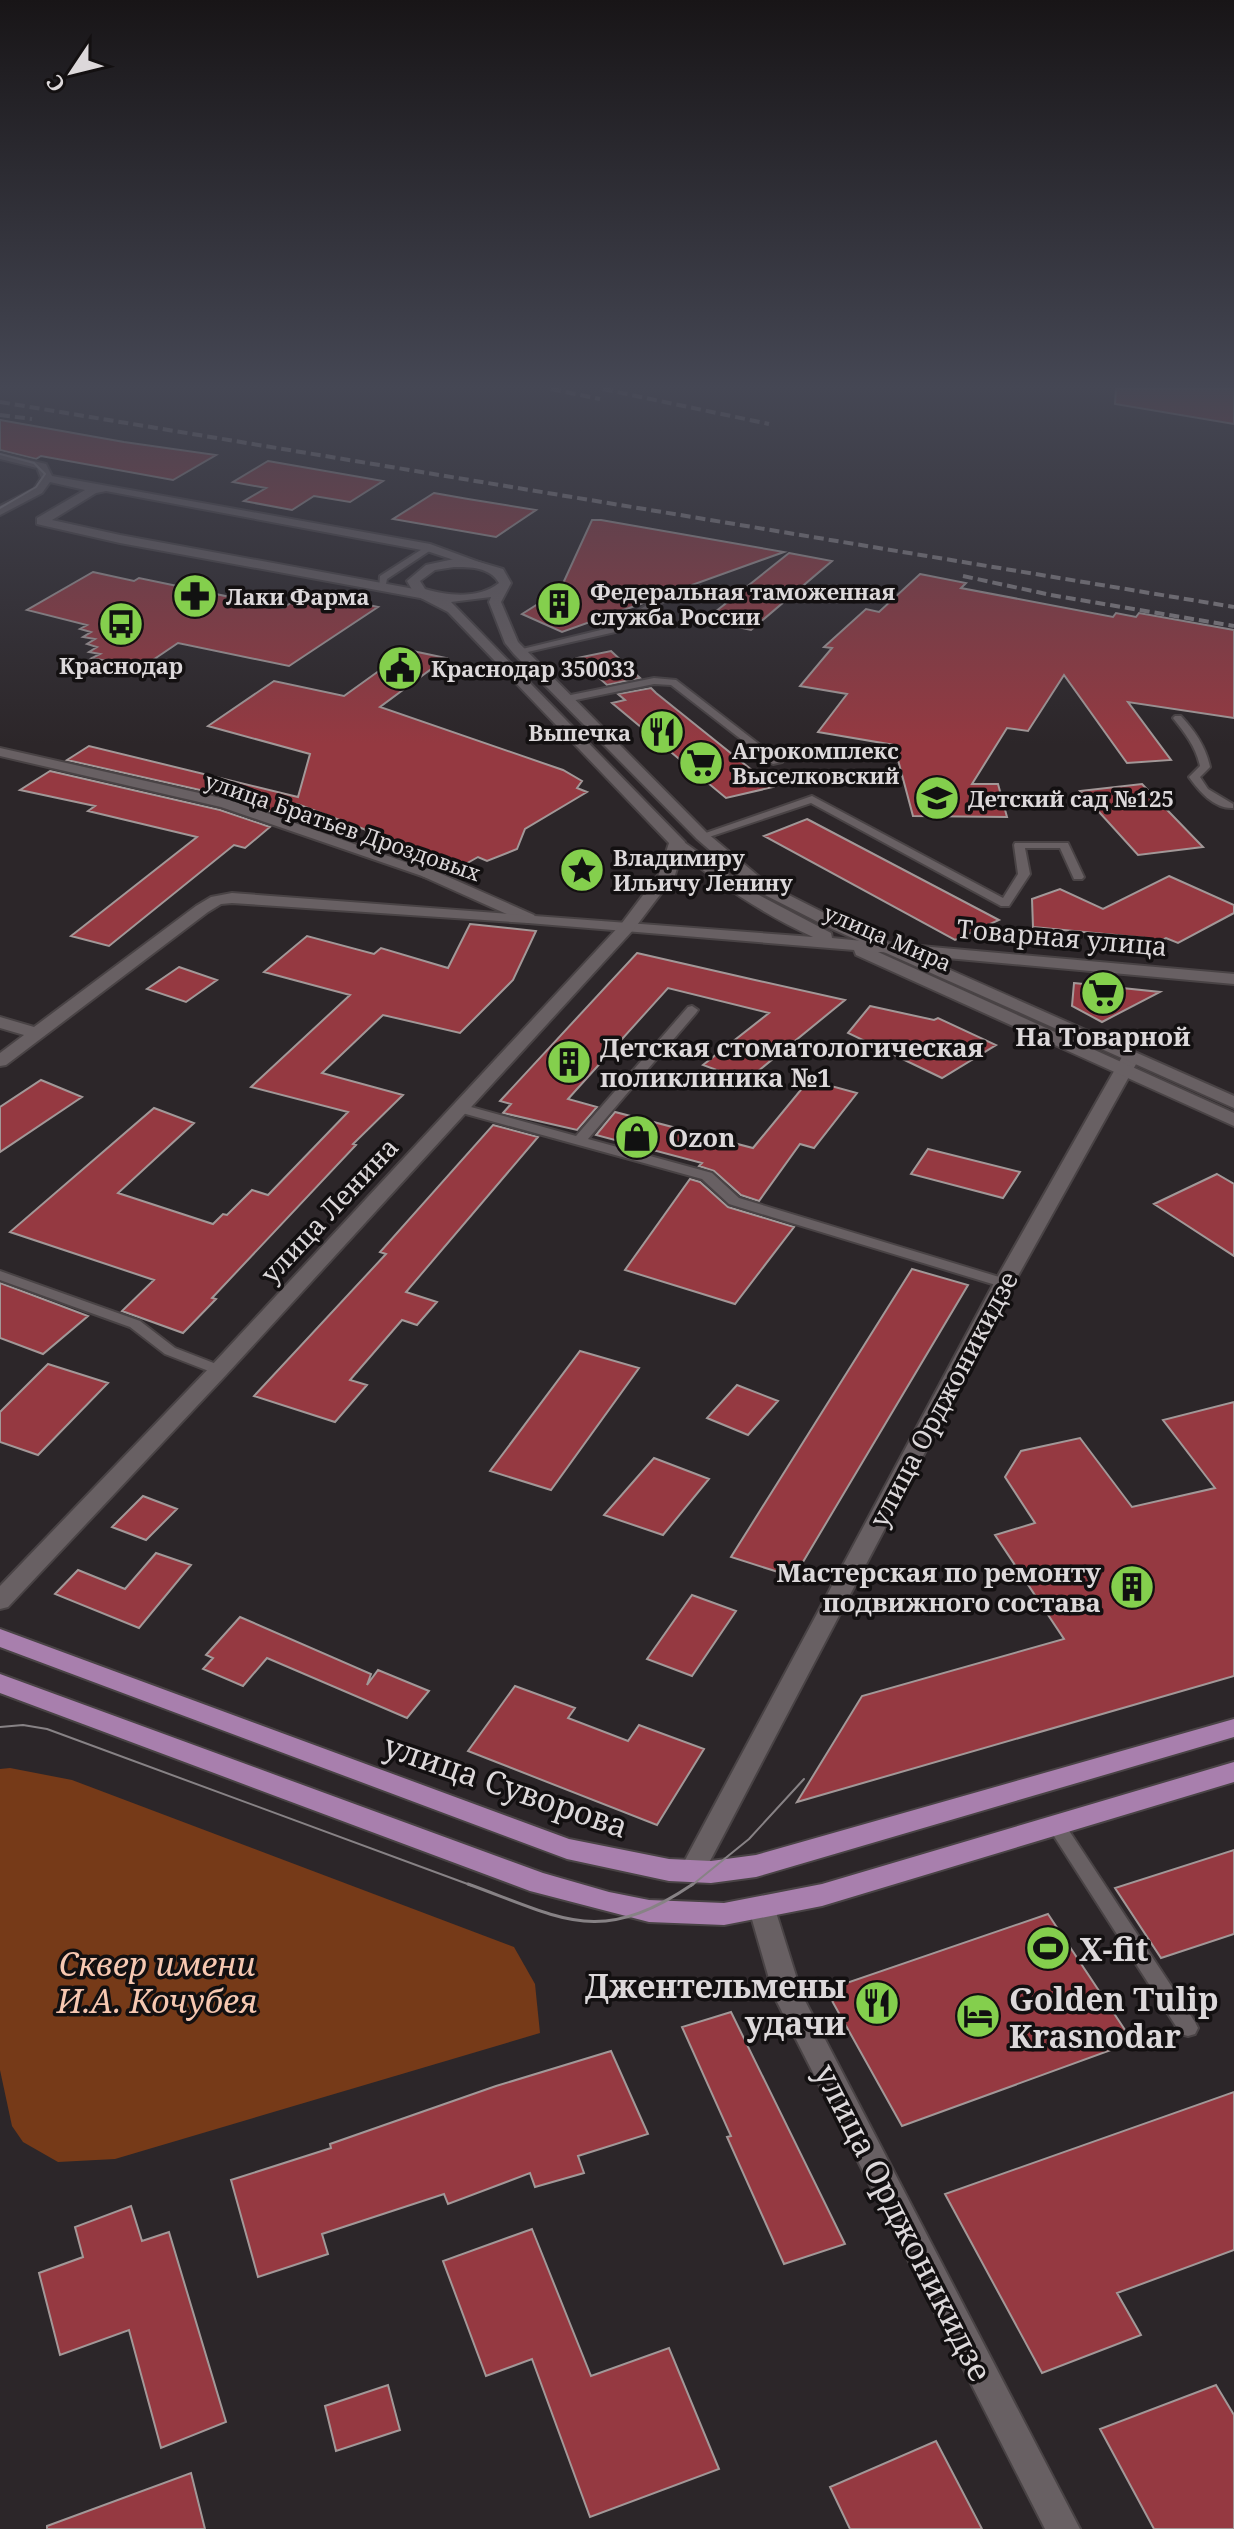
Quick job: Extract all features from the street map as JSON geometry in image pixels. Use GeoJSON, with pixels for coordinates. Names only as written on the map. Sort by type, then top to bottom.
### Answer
{"type":"FeatureCollection","features":[{"type":"Feature","properties":{"kind":"main road","name":"улица Суворова"},"geometry":{"type":"LineString","coordinates":[[0,1638],[567,1849],[641,1866],[692,1871],[756,1866],[1234,1728]]}},
{"type":"Feature","properties":{"kind":"main road"},"geometry":{"type":"LineString","coordinates":[[0,1683],[539,1883],[649,1911],[724,1914],[822,1895],[1234,1772]]}},
{"type":"Feature","properties":{"kind":"street"},"geometry":{"type":"LineString","coordinates":[[65,507],[41,521],[120,539],[431,596],[469,598],[500,589],[505,583],[504,577],[481,565],[430,548],[199,507]]}},
{"type":"Feature","properties":{"kind":"street"},"geometry":{"type":"LineString","coordinates":[[431,596],[414,586],[416,575],[452,564],[481,565]]}},
{"type":"Feature","properties":{"kind":"street","name":"улица Мира"},"geometry":{"type":"LineString","coordinates":[[500,589],[495,602],[512,643],[519,651],[702,836],[763,888],[1127,1063],[1234,1120]]}},
{"type":"Feature","properties":{"kind":"street","name":"улица Мира"},"geometry":{"type":"LineString","coordinates":[[431,596],[453,609],[677,842],[717,876],[752,900],[841,943],[1127,1063],[1234,1103]]}},
{"type":"Feature","properties":{"kind":"street","name":"улица Братьев Дроздовых"},"geometry":{"type":"LineString","coordinates":[[0,752],[225,803],[428,873],[528,918]]}},
{"type":"Feature","properties":{"kind":"street","name":"улица Ленина"},"geometry":{"type":"LineString","coordinates":[[0,1601],[219,1370],[628,926],[667,875],[677,842]]}},
{"type":"Feature","properties":{"kind":"street","name":"Товарная улица"},"geometry":{"type":"LineString","coordinates":[[0,1061],[217,900],[249,897],[841,943],[1234,979]]}},
{"type":"Feature","properties":{"kind":"street"},"geometry":{"type":"LineString","coordinates":[[0,1022],[37,1033]]}},
{"type":"Feature","properties":{"kind":"street","name":"улица Орджоникидзе"},"geometry":{"type":"LineString","coordinates":[[692,1871],[1004,1283],[1127,1063]]}},
{"type":"Feature","properties":{"kind":"street","name":"улица Орджоникидзе"},"geometry":{"type":"LineString","coordinates":[[762,1909],[788,1996],[1063,2529]]}},
{"type":"Feature","properties":{"kind":"lane"},"geometry":{"type":"LineString","coordinates":[[382,587],[383,578],[430,548]]}},
{"type":"Feature","properties":{"kind":"lane"},"geometry":{"type":"LineString","coordinates":[[519,651],[612,630],[665,598]]}},
{"type":"Feature","properties":{"kind":"lane"},"geometry":{"type":"LineString","coordinates":[[566,699],[654,681],[673,682],[777,762]]}},
{"type":"Feature","properties":{"kind":"lane"},"geometry":{"type":"LineString","coordinates":[[1178,718],[1199,745],[1204,758],[1205,767],[1194,777],[1204,791],[1232,806],[1234,820]]}},
{"type":"Feature","properties":{"kind":"lane"},"geometry":{"type":"LineString","coordinates":[[702,836],[812,799],[1005,904],[1024,874],[1019,845],[1064,845],[1078,877]]}},
{"type":"Feature","properties":{"kind":"lane"},"geometry":{"type":"LineString","coordinates":[[579,1141],[692,1010]]}},
{"type":"Feature","properties":{"kind":"lane"},"geometry":{"type":"LineString","coordinates":[[460,1108],[707,1176],[734,1201],[1004,1283]]}},
{"type":"Feature","properties":{"kind":"lane"},"geometry":{"type":"LineString","coordinates":[[0,1275],[135,1324],[170,1351],[219,1370]]}},
{"type":"Feature","properties":{"kind":"lane"},"geometry":{"type":"LineString","coordinates":[[1056,1825],[1188,2028]]}},
{"type":"Feature","properties":{"kind":"green space","name":"Сквер имени И.А. Кочубея"},"geometry":{"type":"Polygon","coordinates":[[[10,1768],[72,1780],[514,1947],[535,1984],[540,2033],[115,2159],[58,2162],[23,2142],[12,2126],[0,2070],[0,1769],[10,1768]]]}},
{"type":"Feature","properties":{"kind":"building"},"geometry":{"type":"Polygon","coordinates":[[[412,507],[518,507],[536,510],[496,537],[393,519],[412,507]]]}},
{"type":"Feature","properties":{"kind":"building"},"geometry":{"type":"Polygon","coordinates":[[[592,520],[784,552],[667,594],[660,593],[646,602],[562,632],[522,614],[560,590],[592,520]]]}},
{"type":"Feature","properties":{"kind":"building"},"geometry":{"type":"Polygon","coordinates":[[[789,553],[832,561],[751,630],[705,620],[789,553]]]}},
{"type":"Feature","properties":{"kind":"building"},"geometry":{"type":"Polygon","coordinates":[[[93,572],[134,581],[139,578],[283,608],[308,592],[378,607],[289,666],[178,643],[141,668],[92,658],[100,654],[89,652],[97,647],[87,644],[95,639],[83,637],[91,632],[80,629],[87,625],[27,610],[93,572]]]}},
{"type":"Feature","properties":{"kind":"building"},"geometry":{"type":"Polygon","coordinates":[[[920,574],[966,583],[961,588],[1113,617],[1116,613],[1136,617],[1139,613],[1234,630],[1234,718],[1128,702],[1171,760],[1127,763],[1064,675],[1028,731],[1007,728],[972,784],[998,784],[1007,817],[913,816],[894,745],[818,732],[847,694],[800,686],[832,648],[824,647],[866,609],[879,612],[920,574]]]}},
{"type":"Feature","properties":{"kind":"building"},"geometry":{"type":"Polygon","coordinates":[[[408,650],[446,658],[380,707],[563,770],[582,781],[577,788],[587,792],[525,829],[517,849],[487,861],[478,857],[462,866],[297,804],[283,816],[231,797],[67,760],[89,746],[298,797],[310,754],[208,726],[274,681],[344,696],[408,650]]]}},
{"type":"Feature","properties":{"kind":"building"},"geometry":{"type":"Polygon","coordinates":[[[611,651],[640,678],[607,685],[577,658],[611,651]]]}},
{"type":"Feature","properties":{"kind":"building"},"geometry":{"type":"Polygon","coordinates":[[[651,688],[773,787],[726,798],[612,703],[625,700],[618,694],[651,688]]]}},
{"type":"Feature","properties":{"kind":"building"},"geometry":{"type":"Polygon","coordinates":[[[50,771],[220,810],[270,827],[245,848],[234,845],[109,946],[71,936],[197,837],[88,811],[95,806],[20,790],[50,771]]]}},
{"type":"Feature","properties":{"kind":"building"},"geometry":{"type":"Polygon","coordinates":[[[1142,784],[1203,847],[1138,855],[1080,791],[1142,784]]]}},
{"type":"Feature","properties":{"kind":"building"},"geometry":{"type":"Polygon","coordinates":[[[807,819],[999,920],[955,940],[764,836],[807,819]]]}},
{"type":"Feature","properties":{"kind":"building"},"geometry":{"type":"Polygon","coordinates":[[[1169,876],[1234,905],[1234,913],[1178,943],[1166,938],[1156,943],[1146,938],[1033,927],[1032,899],[1060,889],[1103,909],[1169,876]]]}},
{"type":"Feature","properties":{"kind":"building"},"geometry":{"type":"Polygon","coordinates":[[[470,924],[536,931],[513,980],[460,1033],[383,1015],[322,1073],[403,1095],[353,1144],[356,1145],[183,1333],[122,1311],[154,1280],[10,1232],[154,1108],[194,1123],[118,1193],[213,1224],[223,1214],[227,1215],[252,1190],[268,1195],[348,1112],[251,1087],[350,995],[264,972],[307,936],[374,954],[381,948],[448,968],[470,924]]]}},
{"type":"Feature","properties":{"kind":"building"},"geometry":{"type":"Polygon","coordinates":[[[637,953],[845,1000],[746,1081],[703,1065],[769,1013],[668,988],[568,1099],[597,1107],[577,1130],[503,1113],[511,1104],[500,1101],[637,953]]]}},
{"type":"Feature","properties":{"kind":"building"},"geometry":{"type":"Polygon","coordinates":[[[179,967],[217,980],[186,1002],[147,989],[179,967]]]}},
{"type":"Feature","properties":{"kind":"building"},"geometry":{"type":"Polygon","coordinates":[[[1074,983],[1160,992],[1102,1022],[1072,1006],[1074,983]]]}},
{"type":"Feature","properties":{"kind":"building"},"geometry":{"type":"Polygon","coordinates":[[[870,1006],[934,1020],[938,1018],[996,1045],[942,1078],[848,1033],[870,1006]]]}},
{"type":"Feature","properties":{"kind":"building"},"geometry":{"type":"Polygon","coordinates":[[[41,1080],[82,1097],[0,1152],[0,1107],[41,1080]]]}},
{"type":"Feature","properties":{"kind":"building"},"geometry":{"type":"Polygon","coordinates":[[[809,1080],[857,1093],[814,1148],[800,1144],[759,1201],[741,1195],[714,1171],[699,1166],[702,1163],[596,1135],[615,1112],[753,1148],[809,1080]]]}},
{"type":"Feature","properties":{"kind":"building"},"geometry":{"type":"Polygon","coordinates":[[[493,1125],[538,1137],[406,1292],[437,1302],[417,1325],[402,1320],[350,1380],[367,1385],[335,1422],[254,1396],[386,1254],[380,1252],[493,1125]]]}},
{"type":"Feature","properties":{"kind":"building"},"geometry":{"type":"Polygon","coordinates":[[[928,1149],[1020,1172],[1003,1198],[911,1174],[928,1149]]]}},
{"type":"Feature","properties":{"kind":"building"},"geometry":{"type":"Polygon","coordinates":[[[1217,1174],[1234,1184],[1234,1256],[1154,1204],[1217,1174]]]}},
{"type":"Feature","properties":{"kind":"building"},"geometry":{"type":"Polygon","coordinates":[[[690,1179],[700,1182],[728,1207],[794,1227],[735,1304],[625,1270],[690,1179]]]}},
{"type":"Feature","properties":{"kind":"building"},"geometry":{"type":"Polygon","coordinates":[[[912,1269],[968,1285],[794,1577],[731,1557],[912,1269]]]}},
{"type":"Feature","properties":{"kind":"building"},"geometry":{"type":"Polygon","coordinates":[[[0,1283],[88,1316],[43,1354],[0,1338],[0,1283]]]}},
{"type":"Feature","properties":{"kind":"building"},"geometry":{"type":"Polygon","coordinates":[[[580,1351],[639,1368],[551,1490],[490,1471],[580,1351]]]}},
{"type":"Feature","properties":{"kind":"building"},"geometry":{"type":"Polygon","coordinates":[[[48,1364],[108,1383],[38,1455],[0,1442],[0,1412],[48,1364]]]}},
{"type":"Feature","properties":{"kind":"building"},"geometry":{"type":"Polygon","coordinates":[[[737,1385],[778,1401],[748,1435],[707,1418],[737,1385]]]}},
{"type":"Feature","properties":{"kind":"building","name":"Мастерская по ремонту подвижного состава"},"geometry":{"type":"Polygon","coordinates":[[[1234,1402],[1234,1676],[797,1802],[862,1696],[1064,1639],[995,1535],[1035,1523],[1005,1477],[1021,1451],[1080,1438],[1132,1507],[1215,1488],[1163,1420],[1234,1402]]]}},
{"type":"Feature","properties":{"kind":"building"},"geometry":{"type":"Polygon","coordinates":[[[654,1458],[709,1479],[663,1535],[604,1515],[654,1458]]]}},
{"type":"Feature","properties":{"kind":"building"},"geometry":{"type":"Polygon","coordinates":[[[143,1496],[177,1509],[146,1540],[112,1527],[143,1496]]]}},
{"type":"Feature","properties":{"kind":"building"},"geometry":{"type":"Polygon","coordinates":[[[156,1553],[191,1565],[139,1628],[55,1594],[78,1570],[125,1589],[156,1553]]]}},
{"type":"Feature","properties":{"kind":"building"},"geometry":{"type":"Polygon","coordinates":[[[692,1595],[736,1611],[692,1676],[647,1659],[692,1595]]]}},
{"type":"Feature","properties":{"kind":"building"},"geometry":{"type":"Polygon","coordinates":[[[240,1617],[371,1674],[367,1685],[378,1670],[429,1691],[407,1718],[267,1658],[243,1686],[203,1669],[213,1658],[206,1655],[240,1617]]]}},
{"type":"Feature","properties":{"kind":"building"},"geometry":{"type":"Polygon","coordinates":[[[515,1686],[575,1708],[568,1718],[628,1741],[639,1725],[704,1749],[657,1825],[468,1751],[515,1686]]]}},
{"type":"Feature","properties":{"kind":"building"},"geometry":{"type":"Polygon","coordinates":[[[1234,1850],[1234,1934],[1161,1958],[1115,1888],[1234,1850]]]}},
{"type":"Feature","properties":{"kind":"building","name":"Golden Tulip Krasnodar"},"geometry":{"type":"Polygon","coordinates":[[[1048,1914],[1133,2042],[902,2126],[826,1990],[1048,1914]]]}},
{"type":"Feature","properties":{"kind":"building"},"geometry":{"type":"Polygon","coordinates":[[[731,2012],[845,2244],[784,2264],[682,2027],[731,2012]]]}},
{"type":"Feature","properties":{"kind":"building"},"geometry":{"type":"Polygon","coordinates":[[[611,2051],[648,2134],[578,2156],[584,2173],[535,2187],[530,2173],[448,2204],[444,2194],[322,2234],[328,2254],[258,2277],[231,2180],[331,2148],[330,2144],[496,2086],[611,2051]]]}},
{"type":"Feature","properties":{"kind":"building"},"geometry":{"type":"Polygon","coordinates":[[[1234,2092],[1234,2250],[1117,2293],[1141,2335],[1042,2373],[945,2194],[1234,2092]]]}},
{"type":"Feature","properties":{"kind":"building"},"geometry":{"type":"Polygon","coordinates":[[[131,2206],[142,2241],[169,2232],[226,2422],[161,2448],[129,2330],[60,2355],[39,2273],[83,2257],[75,2227],[131,2206]]]}},
{"type":"Feature","properties":{"kind":"building"},"geometry":{"type":"Polygon","coordinates":[[[532,2229],[591,2376],[669,2348],[719,2469],[590,2517],[532,2359],[486,2376],[443,2261],[532,2229]]]}},
{"type":"Feature","properties":{"kind":"building"},"geometry":{"type":"Polygon","coordinates":[[[388,2385],[400,2430],[336,2451],[325,2406],[388,2385]]]}},
{"type":"Feature","properties":{"kind":"building"},"geometry":{"type":"Polygon","coordinates":[[[1216,2385],[1234,2415],[1234,2529],[1154,2529],[1100,2429],[1216,2385]]]}},
{"type":"Feature","properties":{"kind":"building"},"geometry":{"type":"Polygon","coordinates":[[[936,2441],[982,2529],[850,2529],[830,2487],[936,2441]]]}},
{"type":"Feature","properties":{"kind":"building"},"geometry":{"type":"Polygon","coordinates":[[[191,2473],[205,2529],[47,2529],[47,2526],[191,2473]]]}},
{"type":"Feature","properties":{"kind":"tram line"},"geometry":{"type":"LineString","coordinates":[[0,1727],[23,1725],[47,1729],[473,1886]]}},
{"type":"Feature","properties":{"kind":"tram line"},"geometry":{"type":"LineString","coordinates":[[691,1886],[749,1839],[804,1779]]}},
{"type":"Feature","properties":{"kind":"tram line"},"geometry":{"type":"LineString","coordinates":[[468,1884],[531,1908],[582,1921],[632,1916],[661,1904],[693,1884]]}},
{"type":"Feature","properties":{"kind":"railway"},"geometry":{"type":"LineString","coordinates":[[632,507],[1234,607]]}},
{"type":"Feature","properties":{"kind":"railway"},"geometry":{"type":"LineString","coordinates":[[963,576],[1051,595],[1234,626]]}},
{"type":"Feature","properties":{"kind":"place","name":"Лаки Фарма"},"geometry":{"type":"Point","coordinates":[195,596]}},
{"type":"Feature","properties":{"kind":"place","name":"Федеральная таможенная служба России"},"geometry":{"type":"Point","coordinates":[559,604]}},
{"type":"Feature","properties":{"kind":"place","name":"Краснодар"},"geometry":{"type":"Point","coordinates":[121,624]}},
{"type":"Feature","properties":{"kind":"place","name":"Краснодар 350033"},"geometry":{"type":"Point","coordinates":[400,668]}},
{"type":"Feature","properties":{"kind":"place","name":"Выпечка"},"geometry":{"type":"Point","coordinates":[662,732]}},
{"type":"Feature","properties":{"kind":"place","name":"Агрокомплекс Выселковский"},"geometry":{"type":"Point","coordinates":[701,763]}},
{"type":"Feature","properties":{"kind":"place","name":"Детский сад №125"},"geometry":{"type":"Point","coordinates":[937,798]}},
{"type":"Feature","properties":{"kind":"place","name":"Владимиру Ильичу Ленину"},"geometry":{"type":"Point","coordinates":[582,870]}},
{"type":"Feature","properties":{"kind":"place","name":"На Товарной"},"geometry":{"type":"Point","coordinates":[1103,993]}},
{"type":"Feature","properties":{"kind":"place","name":"Детская стоматологическая поликлиника №1"},"geometry":{"type":"Point","coordinates":[569,1062]}},
{"type":"Feature","properties":{"kind":"place","name":"Ozon"},"geometry":{"type":"Point","coordinates":[637,1137]}},
{"type":"Feature","properties":{"kind":"place","name":"Мастерская по ремонту подвижного состава"},"geometry":{"type":"Point","coordinates":[1132,1587]}},
{"type":"Feature","properties":{"kind":"place","name":"X-fit"},"geometry":{"type":"Point","coordinates":[1048,1948]}},
{"type":"Feature","properties":{"kind":"place","name":"Джентельмены удачи"},"geometry":{"type":"Point","coordinates":[877,2003]}},
{"type":"Feature","properties":{"kind":"place","name":"Golden Tulip Krasnodar"},"geometry":{"type":"Point","coordinates":[978,2016]}}]}
